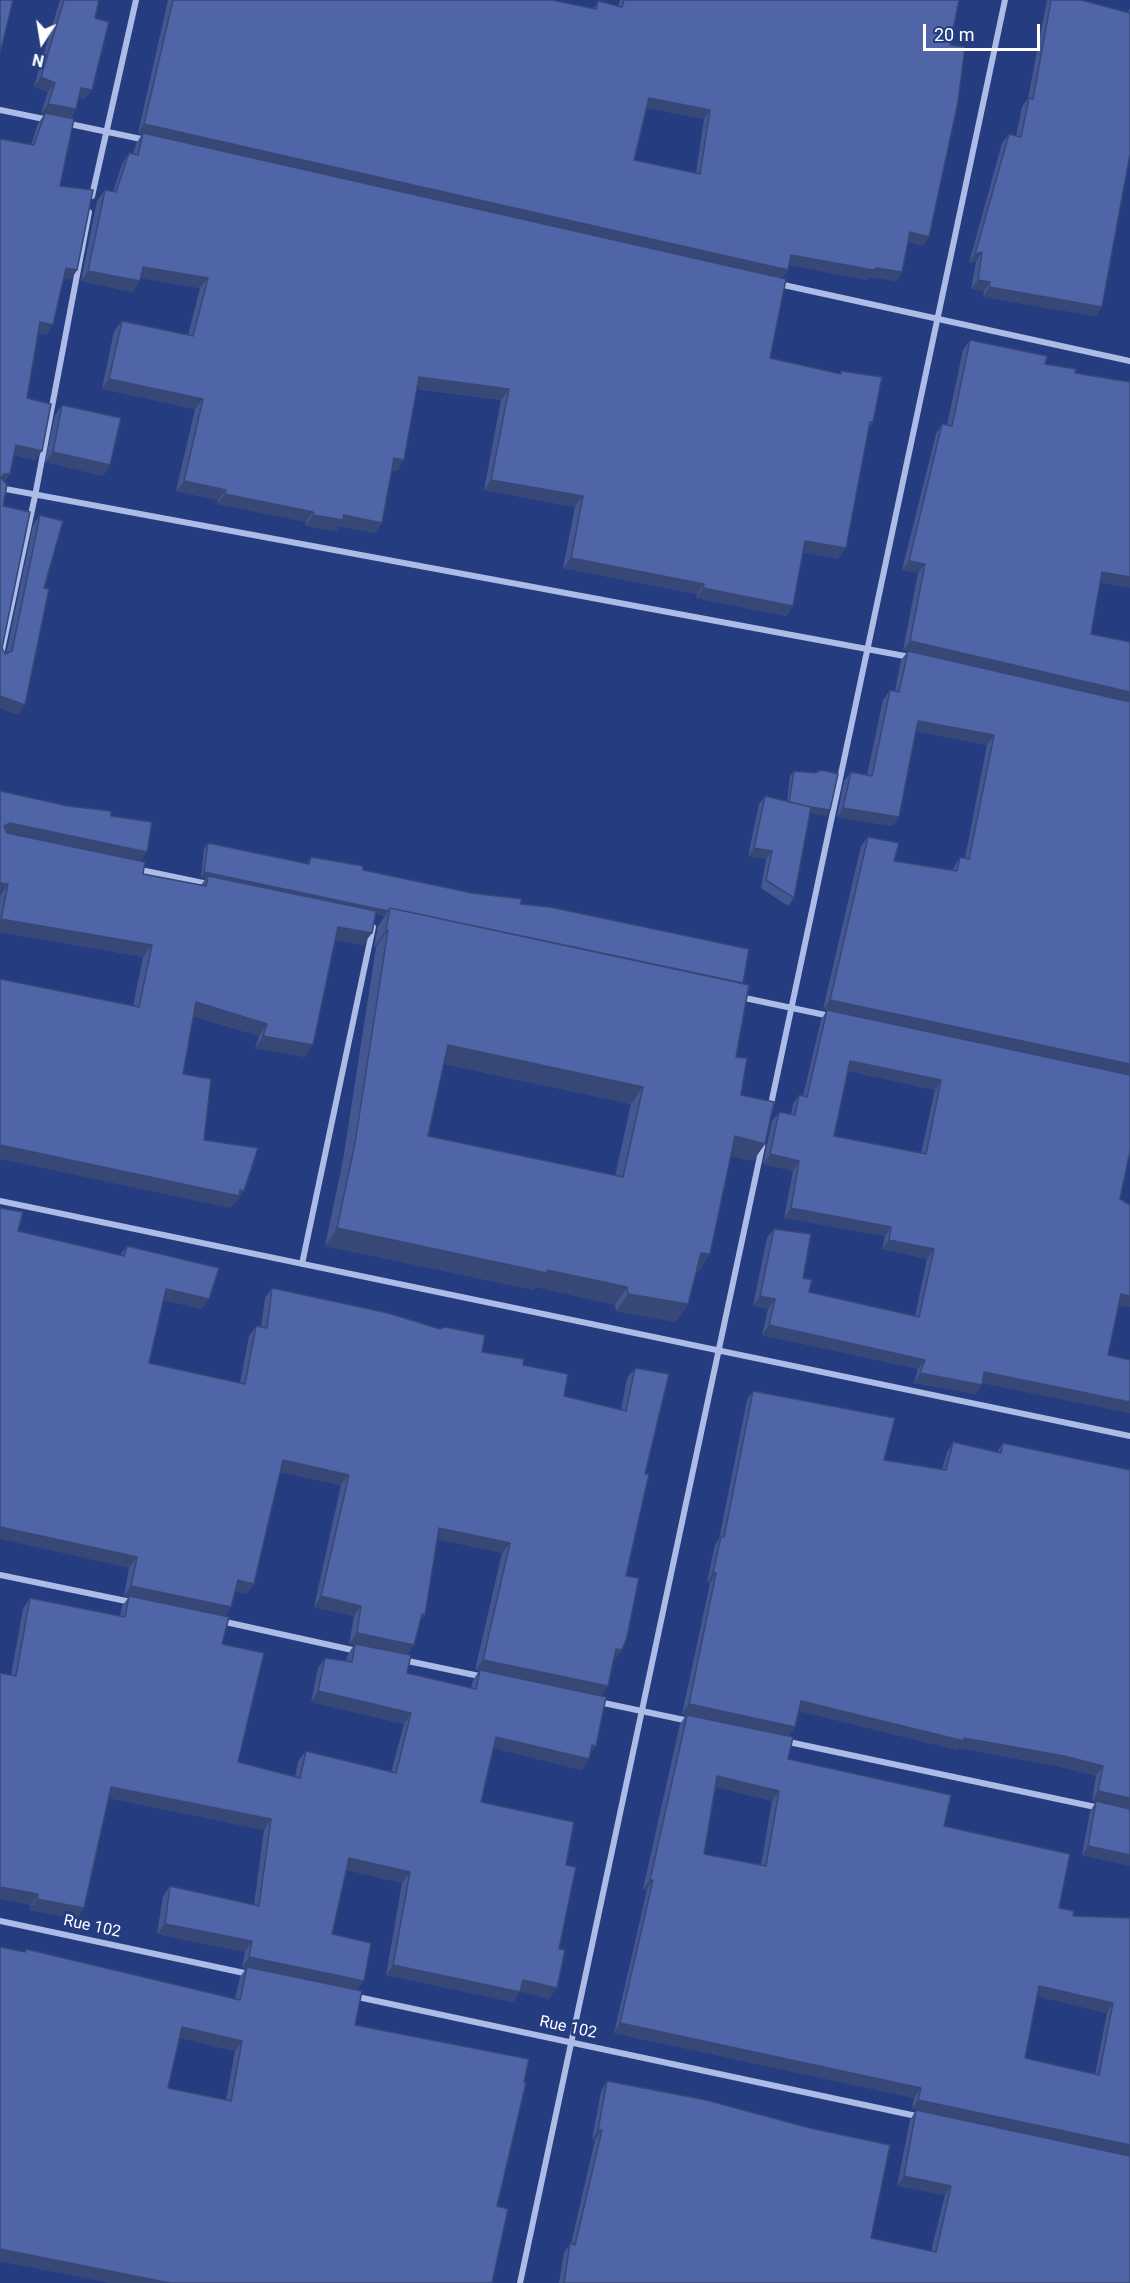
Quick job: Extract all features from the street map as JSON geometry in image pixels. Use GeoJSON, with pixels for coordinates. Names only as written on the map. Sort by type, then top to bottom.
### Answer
{"type":"FeatureCollection","features":[{"type":"Feature","properties":{"kind":"street"},"geometry":{"type":"LineString","coordinates":[[0,659],[35,496],[104,131],[135,0]]}},
{"type":"Feature","properties":{"kind":"street"},"geometry":{"type":"LineString","coordinates":[[767,1122],[1005,0]]}},
{"type":"Feature","properties":{"kind":"street"},"geometry":{"type":"LineString","coordinates":[[0,110],[151,141]]}},
{"type":"Feature","properties":{"kind":"street"},"geometry":{"type":"LineString","coordinates":[[775,283],[1130,361]]}},
{"type":"Feature","properties":{"kind":"street"},"geometry":{"type":"LineString","coordinates":[[0,488],[867,647],[913,658]]}},
{"type":"Feature","properties":{"kind":"street"},"geometry":{"type":"LineString","coordinates":[[129,868],[210,885]]}},
{"type":"Feature","properties":{"kind":"street"},"geometry":{"type":"LineString","coordinates":[[302,1264],[374,920]]}},
{"type":"Feature","properties":{"kind":"street"},"geometry":{"type":"LineString","coordinates":[[733,996],[838,1018]]}},
{"type":"Feature","properties":{"kind":"street"},"geometry":{"type":"LineString","coordinates":[[520,2283],[764,1133]]}},
{"type":"Feature","properties":{"kind":"street"},"geometry":{"type":"LineString","coordinates":[[0,1201],[1130,1436]]}},
{"type":"Feature","properties":{"kind":"street"},"geometry":{"type":"LineString","coordinates":[[0,1575],[140,1604]]}},
{"type":"Feature","properties":{"kind":"street"},"geometry":{"type":"LineString","coordinates":[[210,1619],[362,1651]]}},
{"type":"Feature","properties":{"kind":"street"},"geometry":{"type":"LineString","coordinates":[[397,1659],[490,1679]]}},
{"type":"Feature","properties":{"kind":"street"},"geometry":{"type":"LineString","coordinates":[[595,1701],[700,1723]]}},
{"type":"Feature","properties":{"kind":"street"},"geometry":{"type":"LineString","coordinates":[[781,1740],[1107,1809]]}},
{"type":"Feature","properties":{"kind":"street","name":"Rue 102"},"geometry":{"type":"LineString","coordinates":[[0,1921],[256,1976]]}},
{"type":"Feature","properties":{"kind":"street","name":"Rue 102"},"geometry":{"type":"LineString","coordinates":[[350,1995],[932,2119]]}},
{"type":"Feature","properties":{"kind":"building"},"geometry":{"type":"Polygon","coordinates":[[[0,0],[13,0],[0,54],[0,0]]]}},
{"type":"Feature","properties":{"kind":"building"},"geometry":{"type":"Polygon","coordinates":[[[64,0],[99,0],[95,18],[109,22],[92,90],[81,88],[76,109],[48,104],[55,83],[41,77],[64,0]]]}},
{"type":"Feature","properties":{"kind":"building"},"geometry":{"type":"Polygon","coordinates":[[[173,0],[552,0],[596,9],[598,1],[622,7],[624,0],[959,0],[950,45],[965,47],[958,102],[929,237],[910,232],[902,272],[877,268],[873,270],[791,255],[788,270],[144,124],[173,0]],[[649,98],[634,160],[700,174],[710,110],[649,98]]]}},
{"type":"Feature","properties":{"kind":"building"},"geometry":{"type":"Polygon","coordinates":[[[1051,0],[1081,0],[1130,13],[1130,154],[1102,307],[989,287],[990,282],[978,280],[982,252],[975,254],[1009,134],[1021,137],[1029,98],[1033,99],[1051,0]]]}},
{"type":"Feature","properties":{"kind":"building"},"geometry":{"type":"Polygon","coordinates":[[[45,113],[74,119],[60,186],[93,190],[77,270],[66,268],[53,325],[40,322],[27,398],[51,404],[42,451],[16,445],[10,474],[4,474],[1,478],[7,484],[3,506],[30,512],[2,648],[5,654],[12,651],[40,515],[63,521],[44,588],[49,589],[25,705],[0,696],[0,139],[34,145],[45,113]]]}},
{"type":"Feature","properties":{"kind":"building"},"geometry":{"type":"Polygon","coordinates":[[[143,133],[786,279],[770,358],[841,374],[841,371],[882,377],[873,422],[870,422],[846,548],[805,541],[793,606],[703,588],[704,584],[571,558],[583,496],[491,480],[509,389],[419,377],[404,460],[394,458],[382,523],[344,515],[343,520],[313,515],[313,512],[225,494],[226,490],[184,481],[203,399],[109,379],[122,321],[193,336],[208,278],[143,267],[140,281],[88,271],[105,190],[116,192],[129,153],[138,155],[143,133]]]}},
{"type":"Feature","properties":{"kind":"building"},"geometry":{"type":"Polygon","coordinates":[[[970,340],[1047,356],[1045,364],[1076,369],[1075,373],[1130,382],[1130,577],[1102,572],[1091,634],[1130,642],[1130,692],[910,641],[925,564],[909,561],[942,424],[952,426],[970,340]]]}},
{"type":"Feature","properties":{"kind":"building"},"geometry":{"type":"Polygon","coordinates":[[[62,405],[121,418],[110,465],[53,452],[62,405]]]}},
{"type":"Feature","properties":{"kind":"building"},"geometry":{"type":"Polygon","coordinates":[[[908,651],[1130,702],[1130,1064],[830,1000],[868,837],[899,843],[894,861],[957,871],[960,857],[969,859],[994,735],[918,721],[899,817],[843,808],[851,772],[872,776],[890,690],[899,692],[908,651]]]}},
{"type":"Feature","properties":{"kind":"building"},"geometry":{"type":"Polygon","coordinates":[[[821,770],[838,774],[830,810],[789,802],[794,771],[815,773],[821,770]]]}},
{"type":"Feature","properties":{"kind":"building"},"geometry":{"type":"Polygon","coordinates":[[[0,791],[68,806],[111,811],[111,816],[152,822],[147,852],[10,823],[4,826],[7,833],[145,862],[143,874],[206,886],[208,876],[376,911],[372,933],[338,927],[313,1045],[263,1036],[267,1024],[196,1002],[183,1074],[211,1079],[204,1140],[258,1148],[244,1191],[240,1190],[239,1196],[0,1145],[0,979],[139,1007],[152,945],[1,919],[8,884],[0,883],[0,791]]]}},
{"type":"Feature","properties":{"kind":"building"},"geometry":{"type":"Polygon","coordinates":[[[765,796],[811,807],[794,898],[766,880],[772,851],[754,848],[765,796]]]}},
{"type":"Feature","properties":{"kind":"building"},"geometry":{"type":"Polygon","coordinates":[[[208,843],[309,864],[311,857],[363,866],[363,870],[472,893],[522,899],[520,904],[550,907],[749,949],[743,983],[390,908],[388,911],[204,872],[208,843]]]}},
{"type":"Feature","properties":{"kind":"building"},"geometry":{"type":"Polygon","coordinates":[[[390,908],[749,985],[736,1057],[747,1058],[741,1095],[774,1102],[765,1144],[735,1136],[710,1254],[701,1253],[688,1304],[628,1294],[627,1287],[547,1270],[547,1273],[337,1228],[355,1143],[388,930],[386,930],[390,908]],[[448,1045],[428,1136],[623,1177],[643,1087],[448,1045]]]}},
{"type":"Feature","properties":{"kind":"building"},"geometry":{"type":"Polygon","coordinates":[[[827,1010],[1130,1075],[1130,1151],[1120,1199],[1130,1205],[1130,1296],[1121,1294],[1108,1355],[1130,1360],[1130,1402],[984,1372],[982,1385],[920,1373],[925,1360],[769,1325],[775,1299],[760,1296],[774,1229],[811,1234],[803,1278],[812,1280],[809,1292],[919,1317],[934,1249],[889,1240],[891,1227],[791,1208],[799,1161],[770,1154],[779,1112],[795,1115],[799,1095],[807,1097],[827,1010]],[[850,1061],[834,1136],[926,1154],[941,1080],[850,1061]]]}},
{"type":"Feature","properties":{"kind":"building"},"geometry":{"type":"Polygon","coordinates":[[[0,1208],[23,1212],[18,1231],[124,1256],[127,1246],[219,1268],[209,1299],[166,1289],[149,1363],[245,1384],[256,1326],[267,1328],[272,1288],[388,1313],[440,1329],[445,1327],[485,1335],[482,1352],[524,1359],[523,1365],[568,1374],[564,1396],[626,1411],[635,1368],[669,1374],[645,1474],[649,1474],[626,1576],[639,1578],[627,1637],[622,1650],[616,1649],[608,1686],[483,1660],[510,1543],[439,1528],[425,1615],[422,1614],[414,1645],[357,1633],[361,1606],[321,1596],[349,1475],[283,1460],[254,1584],[238,1580],[231,1607],[131,1586],[137,1557],[0,1527],[0,1208]]]}},
{"type":"Feature","properties":{"kind":"building"},"geometry":{"type":"Polygon","coordinates":[[[753,1391],[895,1418],[884,1460],[946,1470],[953,1442],[1001,1453],[1003,1443],[1130,1470],[1130,1798],[1098,1791],[1103,1766],[1064,1756],[964,1738],[964,1741],[801,1701],[795,1727],[689,1704],[716,1573],[713,1573],[721,1536],[724,1537],[753,1391]]]}},
{"type":"Feature","properties":{"kind":"building"},"geometry":{"type":"Polygon","coordinates":[[[129,1596],[229,1617],[222,1644],[264,1653],[238,1762],[300,1778],[306,1751],[396,1773],[411,1713],[318,1691],[325,1658],[352,1662],[355,1644],[411,1655],[407,1673],[476,1689],[480,1670],[606,1697],[596,1746],[592,1745],[589,1759],[496,1737],[481,1802],[574,1822],[566,1865],[576,1867],[559,1949],[565,1950],[557,1988],[523,1980],[520,1992],[393,1965],[410,1872],[349,1858],[332,1934],[371,1943],[364,1981],[249,1957],[252,1941],[165,1924],[170,1886],[259,1906],[271,1819],[111,1787],[84,1908],[37,1899],[38,1894],[0,1887],[0,1673],[16,1676],[30,1598],[125,1617],[129,1596]]]}},
{"type":"Feature","properties":{"kind":"building"},"geometry":{"type":"Polygon","coordinates":[[[687,1715],[793,1737],[788,1759],[951,1795],[944,1826],[1070,1854],[1059,1908],[1074,1911],[1073,1916],[1130,1918],[1130,2145],[918,2100],[921,2088],[620,2023],[653,1880],[650,1880],[687,1715]],[[717,1776],[704,1854],[766,1866],[779,1791],[717,1776]],[[1039,1986],[1025,2058],[1099,2075],[1113,2003],[1039,1986]]]}},
{"type":"Feature","properties":{"kind":"building"},"geometry":{"type":"Polygon","coordinates":[[[1096,1801],[1130,1809],[1130,1855],[1088,1846],[1096,1801]]]}},
{"type":"Feature","properties":{"kind":"building"},"geometry":{"type":"Polygon","coordinates":[[[0,1947],[25,1952],[26,1949],[240,2000],[247,1967],[362,1991],[355,2025],[529,2059],[524,2082],[526,2083],[497,2206],[508,2209],[492,2283],[170,2283],[0,2249],[0,1947]],[[182,2027],[168,2088],[231,2101],[242,2041],[182,2027]]]}},
{"type":"Feature","properties":{"kind":"building"},"geometry":{"type":"Polygon","coordinates":[[[607,2081],[706,2100],[810,2128],[890,2145],[871,2238],[936,2252],[951,2186],[904,2176],[916,2110],[1130,2156],[1130,2283],[564,2283],[570,2243],[575,2245],[602,2130],[598,2130],[607,2081]]]}}]}
